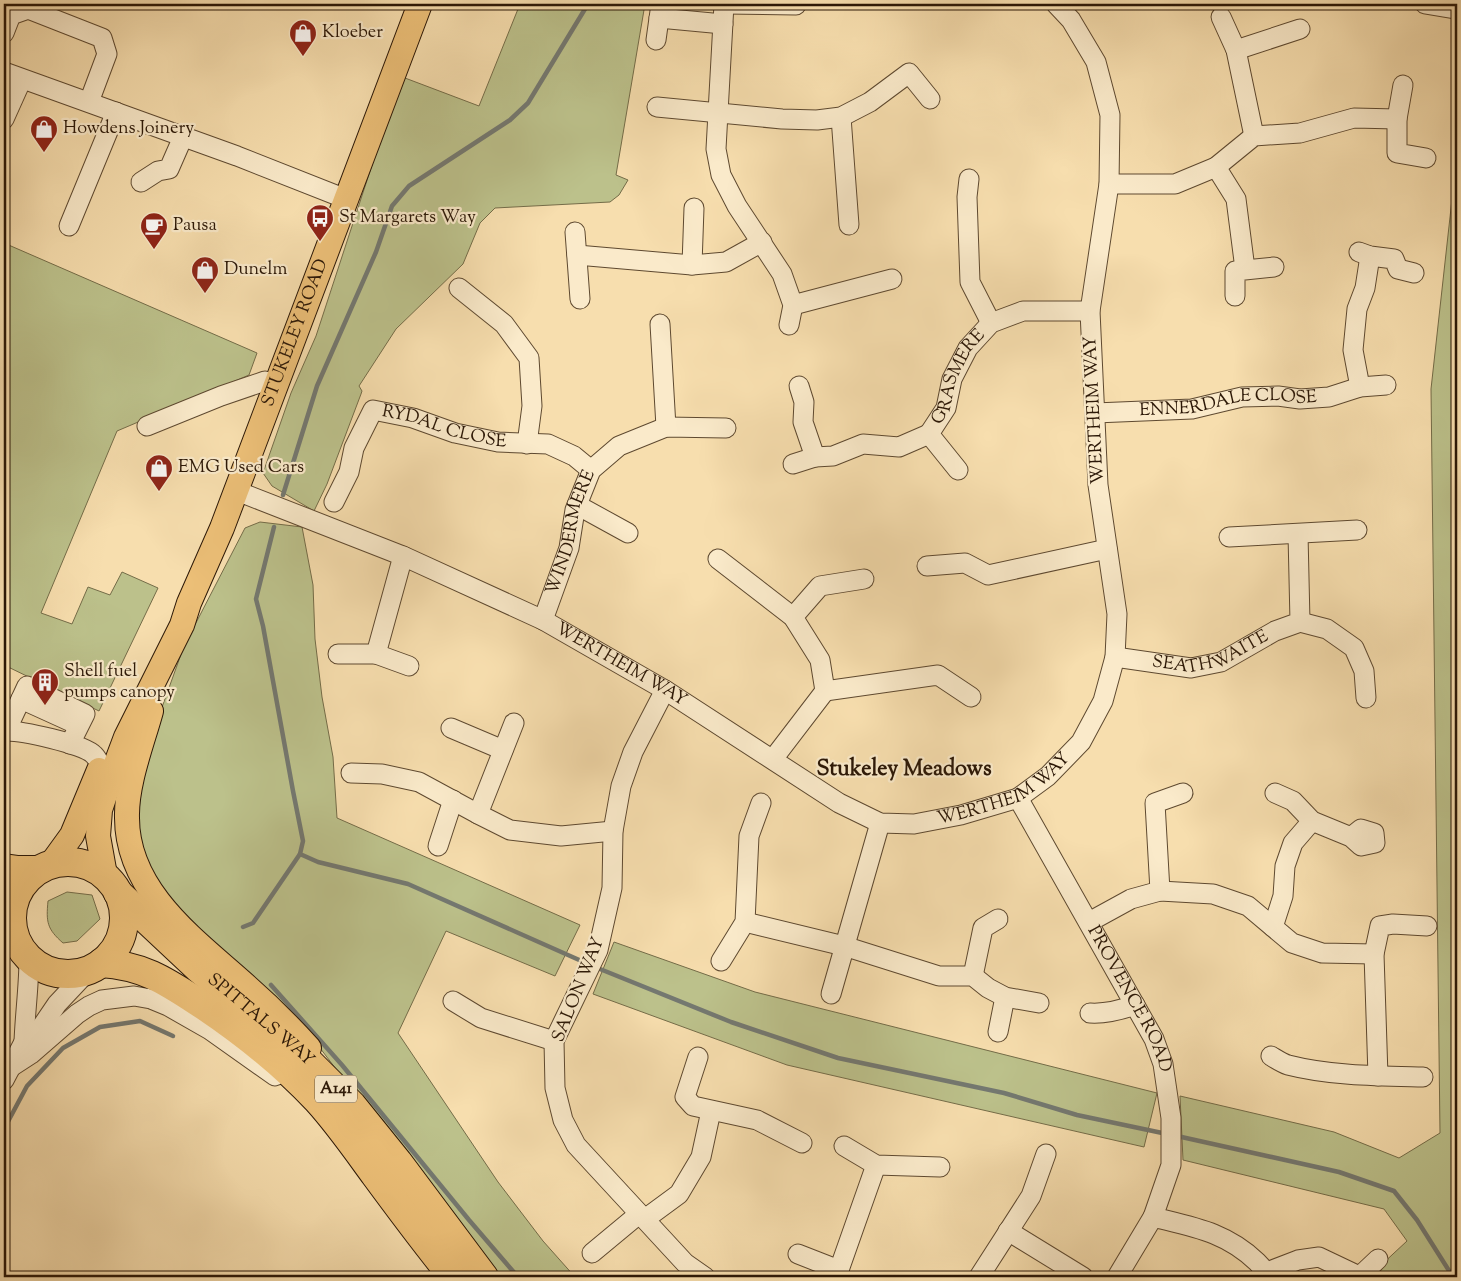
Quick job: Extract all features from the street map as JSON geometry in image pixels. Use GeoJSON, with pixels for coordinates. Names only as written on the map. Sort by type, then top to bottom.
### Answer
{"type":"FeatureCollection","features":[{"type":"Feature","properties":{"kind":"highway"},"geometry":{"type":"LineString","coordinates":[[4,868],[18,870],[70,862],[89,866],[112,884],[123,908],[124,924],[120,939],[112,952],[95,967],[73,974],[57,973],[42,968],[16,939],[12,918],[15,899],[24,882],[45,867]]}},
{"type":"Feature","properties":{"kind":"highway","name":"SPITTALS WAY"},"geometry":{"type":"LineString","coordinates":[[112,884],[199,968],[300,1053],[352,1105],[398,1162],[484,1277]]}},
{"type":"Feature","properties":{"kind":"highway","name":"SPITTALS WAY"},"geometry":{"type":"LineString","coordinates":[[95,967],[121,964],[150,974],[228,1022],[277,1061],[317,1100],[352,1142],[453,1277]]}},
{"type":"Feature","properties":{"kind":"main road","name":"STUKELEY ROAD"},"geometry":{"type":"LineString","coordinates":[[112,884],[98,836],[100,810],[126,737],[182,625],[189,603],[204,573],[237,491],[420,4]]}},
{"type":"Feature","properties":{"kind":"main road","name":"STUKELEY ROAD"},"geometry":{"type":"LineString","coordinates":[[45,867],[72,835],[116,727],[163,633],[174,613],[189,603]]}},
{"type":"Feature","properties":{"kind":"main road"},"geometry":{"type":"LineString","coordinates":[[164,661],[131,785],[127,818],[131,849],[143,878],[155,898],[171,917],[290,1027],[328,1067],[352,1105]]}},
{"type":"Feature","properties":{"kind":"street"},"geometry":{"type":"LineString","coordinates":[[789,325],[793,304],[782,274],[737,206],[721,174],[716,149],[724,4],[796,5]]}},
{"type":"Feature","properties":{"kind":"street","name":"WERTHEIM WAY"},"geometry":{"type":"LineString","coordinates":[[237,491],[403,556],[543,620],[665,690],[838,803],[880,823],[914,824],[961,816],[1018,798],[1048,776],[1081,742],[1102,701],[1115,657],[1117,614],[1098,486],[1090,311],[1109,184],[1110,115],[1096,62],[1071,20],[1056,4]]}},
{"type":"Feature","properties":{"kind":"street"},"geometry":{"type":"LineString","coordinates":[[1425,4],[1455,9]]}},
{"type":"Feature","properties":{"kind":"street"},"geometry":{"type":"LineString","coordinates":[[4,33],[11,15],[28,9],[102,38],[107,54],[89,102]]}},
{"type":"Feature","properties":{"kind":"street"},"geometry":{"type":"LineString","coordinates":[[656,40],[660,11],[723,24]]}},
{"type":"Feature","properties":{"kind":"street"},"geometry":{"type":"LineString","coordinates":[[1221,16],[1236,50],[1254,136]]}},
{"type":"Feature","properties":{"kind":"street"},"geometry":{"type":"LineString","coordinates":[[1236,50],[1300,29]]}},
{"type":"Feature","properties":{"kind":"street"},"geometry":{"type":"LineString","coordinates":[[4,72],[183,136],[346,199]]}},
{"type":"Feature","properties":{"kind":"street"},"geometry":{"type":"LineString","coordinates":[[657,107],[782,119],[817,120],[841,117],[870,102],[909,73],[930,99]]}},
{"type":"Feature","properties":{"kind":"street"},"geometry":{"type":"LineString","coordinates":[[4,120],[22,78]]}},
{"type":"Feature","properties":{"kind":"street"},"geometry":{"type":"LineString","coordinates":[[1403,85],[1397,119],[1397,153],[1426,158]]}},
{"type":"Feature","properties":{"kind":"street"},"geometry":{"type":"LineString","coordinates":[[70,226],[116,112]]}},
{"type":"Feature","properties":{"kind":"street"},"geometry":{"type":"LineString","coordinates":[[841,117],[855,202],[849,225]]}},
{"type":"Feature","properties":{"kind":"street"},"geometry":{"type":"LineString","coordinates":[[1109,184],[1175,184],[1216,167],[1254,136],[1300,133],[1354,118],[1397,119]]}},
{"type":"Feature","properties":{"kind":"street"},"geometry":{"type":"LineString","coordinates":[[141,182],[158,171],[169,170],[183,136]]}},
{"type":"Feature","properties":{"kind":"street"},"geometry":{"type":"LineString","coordinates":[[1216,167],[1236,199],[1245,269]]}},
{"type":"Feature","properties":{"kind":"street","name":"GRASMERE"},"geometry":{"type":"LineString","coordinates":[[969,179],[967,197],[970,282],[991,324]]}},
{"type":"Feature","properties":{"kind":"street"},"geometry":{"type":"LineString","coordinates":[[692,265],[694,208]]}},
{"type":"Feature","properties":{"kind":"street"},"geometry":{"type":"LineString","coordinates":[[575,232],[580,299]]}},
{"type":"Feature","properties":{"kind":"street"},"geometry":{"type":"LineString","coordinates":[[577,255],[692,265],[726,262],[762,242]]}},
{"type":"Feature","properties":{"kind":"street"},"geometry":{"type":"LineString","coordinates":[[1360,386],[1353,350],[1357,309],[1365,288],[1364,254],[1394,259],[1398,269],[1414,273]]}},
{"type":"Feature","properties":{"kind":"street"},"geometry":{"type":"LineString","coordinates":[[1235,296],[1235,271],[1274,267]]}},
{"type":"Feature","properties":{"kind":"street"},"geometry":{"type":"LineString","coordinates":[[793,304],[892,279]]}},
{"type":"Feature","properties":{"kind":"street","name":"RYDAL CLOSE"},"geometry":{"type":"LineString","coordinates":[[459,288],[504,324],[529,358],[532,406],[527,444]]}},
{"type":"Feature","properties":{"kind":"street","name":"GRASMERE"},"geometry":{"type":"LineString","coordinates":[[793,464],[815,457],[833,456],[863,444],[899,447],[929,434],[946,408],[952,379],[968,348],[991,324],[1022,311],[1090,311]]}},
{"type":"Feature","properties":{"kind":"street"},"geometry":{"type":"LineString","coordinates":[[660,324],[666,427]]}},
{"type":"Feature","properties":{"kind":"street"},"geometry":{"type":"LineString","coordinates":[[147,426],[264,381],[276,385]]}},
{"type":"Feature","properties":{"kind":"street","name":"ENNERDALE CLOSE"},"geometry":{"type":"LineString","coordinates":[[1095,413],[1192,409],[1242,397],[1278,396],[1300,399],[1329,397],[1360,386],[1386,385]]}},
{"type":"Feature","properties":{"kind":"street"},"geometry":{"type":"LineString","coordinates":[[799,386],[804,402],[803,422],[815,457]]}},
{"type":"Feature","properties":{"kind":"street","name":"RYDAL CLOSE"},"geometry":{"type":"LineString","coordinates":[[334,502],[349,472],[354,448],[372,410],[413,418],[455,433],[498,442],[548,444],[574,456],[591,470]]}},
{"type":"Feature","properties":{"kind":"street","name":"WINDERMERE"},"geometry":{"type":"LineString","coordinates":[[543,620],[569,548],[575,510],[591,470],[619,446],[666,427],[726,428]]}},
{"type":"Feature","properties":{"kind":"street","name":"GRASMERE"},"geometry":{"type":"LineString","coordinates":[[929,434],[958,470]]}},
{"type":"Feature","properties":{"kind":"street"},"geometry":{"type":"LineString","coordinates":[[577,505],[628,533]]}},
{"type":"Feature","properties":{"kind":"street"},"geometry":{"type":"LineString","coordinates":[[1229,537],[1357,530]]}},
{"type":"Feature","properties":{"kind":"street"},"geometry":{"type":"LineString","coordinates":[[1298,534],[1300,622],[1326,629],[1354,648],[1364,671],[1366,698]]}},
{"type":"Feature","properties":{"kind":"street"},"geometry":{"type":"LineString","coordinates":[[927,566],[965,563],[988,575],[1107,549]]}},
{"type":"Feature","properties":{"kind":"street"},"geometry":{"type":"LineString","coordinates":[[376,654],[403,556]]}},
{"type":"Feature","properties":{"kind":"street"},"geometry":{"type":"LineString","coordinates":[[718,559],[793,617],[820,660],[825,691]]}},
{"type":"Feature","properties":{"kind":"street"},"geometry":{"type":"LineString","coordinates":[[793,617],[820,586],[864,579]]}},
{"type":"Feature","properties":{"kind":"street","name":"SEATHWAITE"},"geometry":{"type":"LineString","coordinates":[[1115,657],[1191,668],[1221,662],[1276,631],[1300,622]]}},
{"type":"Feature","properties":{"kind":"street"},"geometry":{"type":"LineString","coordinates":[[338,654],[376,654],[410,666]]}},
{"type":"Feature","properties":{"kind":"street"},"geometry":{"type":"LineString","coordinates":[[773,759],[825,691],[938,675],[971,697]]}},
{"type":"Feature","properties":{"kind":"street"},"geometry":{"type":"LineString","coordinates":[[29,680],[87,708],[73,733],[33,734],[4,731],[23,696],[29,680]]}},
{"type":"Feature","properties":{"kind":"street","name":"SALON WAY"},"geometry":{"type":"LineString","coordinates":[[665,690],[633,752],[621,786],[613,831],[612,888],[598,950],[554,1041],[555,1088],[563,1120],[576,1145],[685,1263],[705,1277]]}},
{"type":"Feature","properties":{"kind":"street"},"geometry":{"type":"LineString","coordinates":[[23,696],[73,733],[94,754],[101,766]]}},
{"type":"Feature","properties":{"kind":"street"},"geometry":{"type":"LineString","coordinates":[[478,814],[514,723]]}},
{"type":"Feature","properties":{"kind":"street"},"geometry":{"type":"LineString","coordinates":[[451,728],[503,750]]}},
{"type":"Feature","properties":{"kind":"street"},"geometry":{"type":"LineString","coordinates":[[351,773],[382,774],[419,782],[510,830],[561,836],[613,831]]}},
{"type":"Feature","properties":{"kind":"street"},"geometry":{"type":"LineString","coordinates":[[1160,892],[1155,803],[1183,793]]}},
{"type":"Feature","properties":{"kind":"street"},"geometry":{"type":"LineString","coordinates":[[1276,793],[1293,801],[1312,821],[1351,837]]}},
{"type":"Feature","properties":{"kind":"street","name":"PROVENCE ROAD"},"geometry":{"type":"LineString","coordinates":[[1018,798],[1154,1039],[1164,1064],[1171,1118],[1171,1165],[1153,1217],[1117,1277]]}},
{"type":"Feature","properties":{"kind":"street"},"geometry":{"type":"LineString","coordinates":[[438,846],[453,800]]}},
{"type":"Feature","properties":{"kind":"street"},"geometry":{"type":"LineString","coordinates":[[720,961],[746,922],[749,836],[761,803]]}},
{"type":"Feature","properties":{"kind":"street"},"geometry":{"type":"LineString","coordinates":[[1273,926],[1283,896],[1285,866],[1293,843],[1312,821]]}},
{"type":"Feature","properties":{"kind":"street"},"geometry":{"type":"LineString","coordinates":[[831,994],[880,823]]}},
{"type":"Feature","properties":{"kind":"street"},"geometry":{"type":"LineString","coordinates":[[1089,922],[1131,899],[1160,892],[1213,894],[1248,906],[1292,943],[1322,953],[1374,954]]}},
{"type":"Feature","properties":{"kind":"street"},"geometry":{"type":"LineString","coordinates":[[973,976],[982,928],[998,919]]}},
{"type":"Feature","properties":{"kind":"street"},"geometry":{"type":"LineString","coordinates":[[746,922],[844,946],[939,976],[973,976],[988,988],[1005,997],[1039,1003]]}},
{"type":"Feature","properties":{"kind":"street"},"geometry":{"type":"LineString","coordinates":[[1378,1076],[1374,954],[1380,926],[1393,924],[1427,926]]}},
{"type":"Feature","properties":{"kind":"street"},"geometry":{"type":"LineString","coordinates":[[16,939],[29,987],[24,1018],[24,1042]]}},
{"type":"Feature","properties":{"kind":"street"},"geometry":{"type":"LineString","coordinates":[[7,1073],[24,1042],[40,1029],[57,1004],[95,967]]}},
{"type":"Feature","properties":{"kind":"street"},"geometry":{"type":"LineString","coordinates":[[7,1073],[77,1014],[96,1003],[102,1000],[134,996],[151,999],[168,1006],[210,1030],[272,1073],[352,1142]]}},
{"type":"Feature","properties":{"kind":"street"},"geometry":{"type":"LineString","coordinates":[[998,1032],[1005,997]]}},
{"type":"Feature","properties":{"kind":"street"},"geometry":{"type":"LineString","coordinates":[[453,1001],[478,1024],[554,1041]]}},
{"type":"Feature","properties":{"kind":"street"},"geometry":{"type":"LineString","coordinates":[[1090,1013],[1099,1014],[1135,1005]]}},
{"type":"Feature","properties":{"kind":"street"},"geometry":{"type":"LineString","coordinates":[[1271,1056],[1286,1064],[1330,1071],[1378,1076],[1423,1077]]}},
{"type":"Feature","properties":{"kind":"street"},"geometry":{"type":"LineString","coordinates":[[698,1057],[685,1097],[693,1106],[758,1120],[802,1143]]}},
{"type":"Feature","properties":{"kind":"street"},"geometry":{"type":"LineString","coordinates":[[592,1253],[642,1216],[679,1194],[701,1157],[711,1111]]}},
{"type":"Feature","properties":{"kind":"street"},"geometry":{"type":"LineString","coordinates":[[844,1146],[876,1165],[940,1167]]}},
{"type":"Feature","properties":{"kind":"street"},"geometry":{"type":"LineString","coordinates":[[979,1277],[1031,1196],[1046,1154]]}},
{"type":"Feature","properties":{"kind":"street"},"geometry":{"type":"LineString","coordinates":[[798,1254],[838,1273],[876,1165]]}},
{"type":"Feature","properties":{"kind":"street"},"geometry":{"type":"LineString","coordinates":[[1153,1217],[1212,1232],[1249,1254],[1268,1275],[1298,1260],[1319,1257],[1359,1277],[1378,1259]]}},
{"type":"Feature","properties":{"kind":"street"},"geometry":{"type":"LineString","coordinates":[[1008,1231],[1083,1277]]}},
{"type":"Feature","properties":{"kind":"green space"},"geometry":{"type":"Polygon","coordinates":[[[504,4],[645,4],[616,175],[628,180],[619,195],[610,202],[495,208],[480,223],[463,264],[396,329],[359,386],[362,391],[361,394],[327,484],[314,511],[272,486],[263,473],[291,393],[316,336],[393,101],[405,78],[479,106],[518,9],[504,4]]]}},
{"type":"Feature","properties":{"kind":"green space"},"geometry":{"type":"Polygon","coordinates":[[[1457,154],[1457,1277],[1384,1277],[1379,1267],[1407,1241],[1384,1209],[1183,1160],[1180,1096],[1334,1132],[1399,1158],[1440,1133],[1431,389],[1457,154]]]}},
{"type":"Feature","properties":{"kind":"green space"},"geometry":{"type":"Polygon","coordinates":[[[4,243],[257,353],[249,375],[117,431],[41,613],[72,624],[88,587],[110,595],[122,572],[158,588],[99,711],[4,665],[4,243]]]}},
{"type":"Feature","properties":{"kind":"green space"},"geometry":{"type":"Polygon","coordinates":[[[260,522],[302,527],[313,585],[315,639],[322,697],[333,757],[337,818],[580,925],[555,976],[446,931],[398,1033],[498,1182],[543,1241],[575,1277],[498,1277],[470,1245],[320,1048],[166,898],[147,865],[134,825],[142,763],[184,646],[245,528],[260,522]]]}},
{"type":"Feature","properties":{"kind":"green space"},"geometry":{"type":"Polygon","coordinates":[[[67,892],[92,895],[100,919],[77,941],[63,943],[49,925],[47,908],[48,901],[67,892]]]}},
{"type":"Feature","properties":{"kind":"green space"},"geometry":{"type":"Polygon","coordinates":[[[614,942],[755,992],[1157,1093],[1144,1147],[787,1065],[593,994],[614,942]]]}},
{"type":"Feature","properties":{"kind":"waterway"},"geometry":{"type":"LineString","coordinates":[[283,495],[317,386],[376,252],[392,206],[409,186],[510,120],[528,103],[588,4]]}},
{"type":"Feature","properties":{"kind":"waterway"},"geometry":{"type":"LineString","coordinates":[[274,527],[256,599],[263,626],[303,841],[300,854],[318,862],[408,884],[586,963]]}},
{"type":"Feature","properties":{"kind":"waterway"},"geometry":{"type":"LineString","coordinates":[[243,927],[253,923],[300,854]]}},
{"type":"Feature","properties":{"kind":"waterway"},"geometry":{"type":"LineString","coordinates":[[595,967],[731,1022],[838,1058],[1004,1093],[1077,1115],[1167,1134]]}},
{"type":"Feature","properties":{"kind":"waterway"},"geometry":{"type":"LineString","coordinates":[[271,985],[342,1065],[518,1277]]}},
{"type":"Feature","properties":{"kind":"waterway"},"geometry":{"type":"LineString","coordinates":[[4,1129],[27,1086],[63,1048],[100,1027],[140,1021],[173,1036]]}},
{"type":"Feature","properties":{"kind":"waterway"},"geometry":{"type":"LineString","coordinates":[[1177,1136],[1339,1172],[1394,1191],[1417,1220],[1453,1277]]}},
{"type":"Feature","properties":{"kind":"place","name":"Kloeber"},"geometry":{"type":"Point","coordinates":[303,57]}},
{"type":"Feature","properties":{"kind":"place","name":"Howdens Joinery"},"geometry":{"type":"Point","coordinates":[44,153]}},
{"type":"Feature","properties":{"kind":"place","name":"St Margarets Way"},"geometry":{"type":"Point","coordinates":[320,242]}},
{"type":"Feature","properties":{"kind":"place","name":"Pausa"},"geometry":{"type":"Point","coordinates":[154,250]}},
{"type":"Feature","properties":{"kind":"place","name":"Dunelm"},"geometry":{"type":"Point","coordinates":[205,294]}},
{"type":"Feature","properties":{"kind":"place","name":"EMG Used Cars"},"geometry":{"type":"Point","coordinates":[159,492]}},
{"type":"Feature","properties":{"kind":"place","name":"Shell fuel pumps canopy"},"geometry":{"type":"Point","coordinates":[45,706]}},
{"type":"Feature","properties":{"kind":"district","name":"Stukeley Meadows"},"geometry":{"type":"Point","coordinates":[904,770]}}]}
